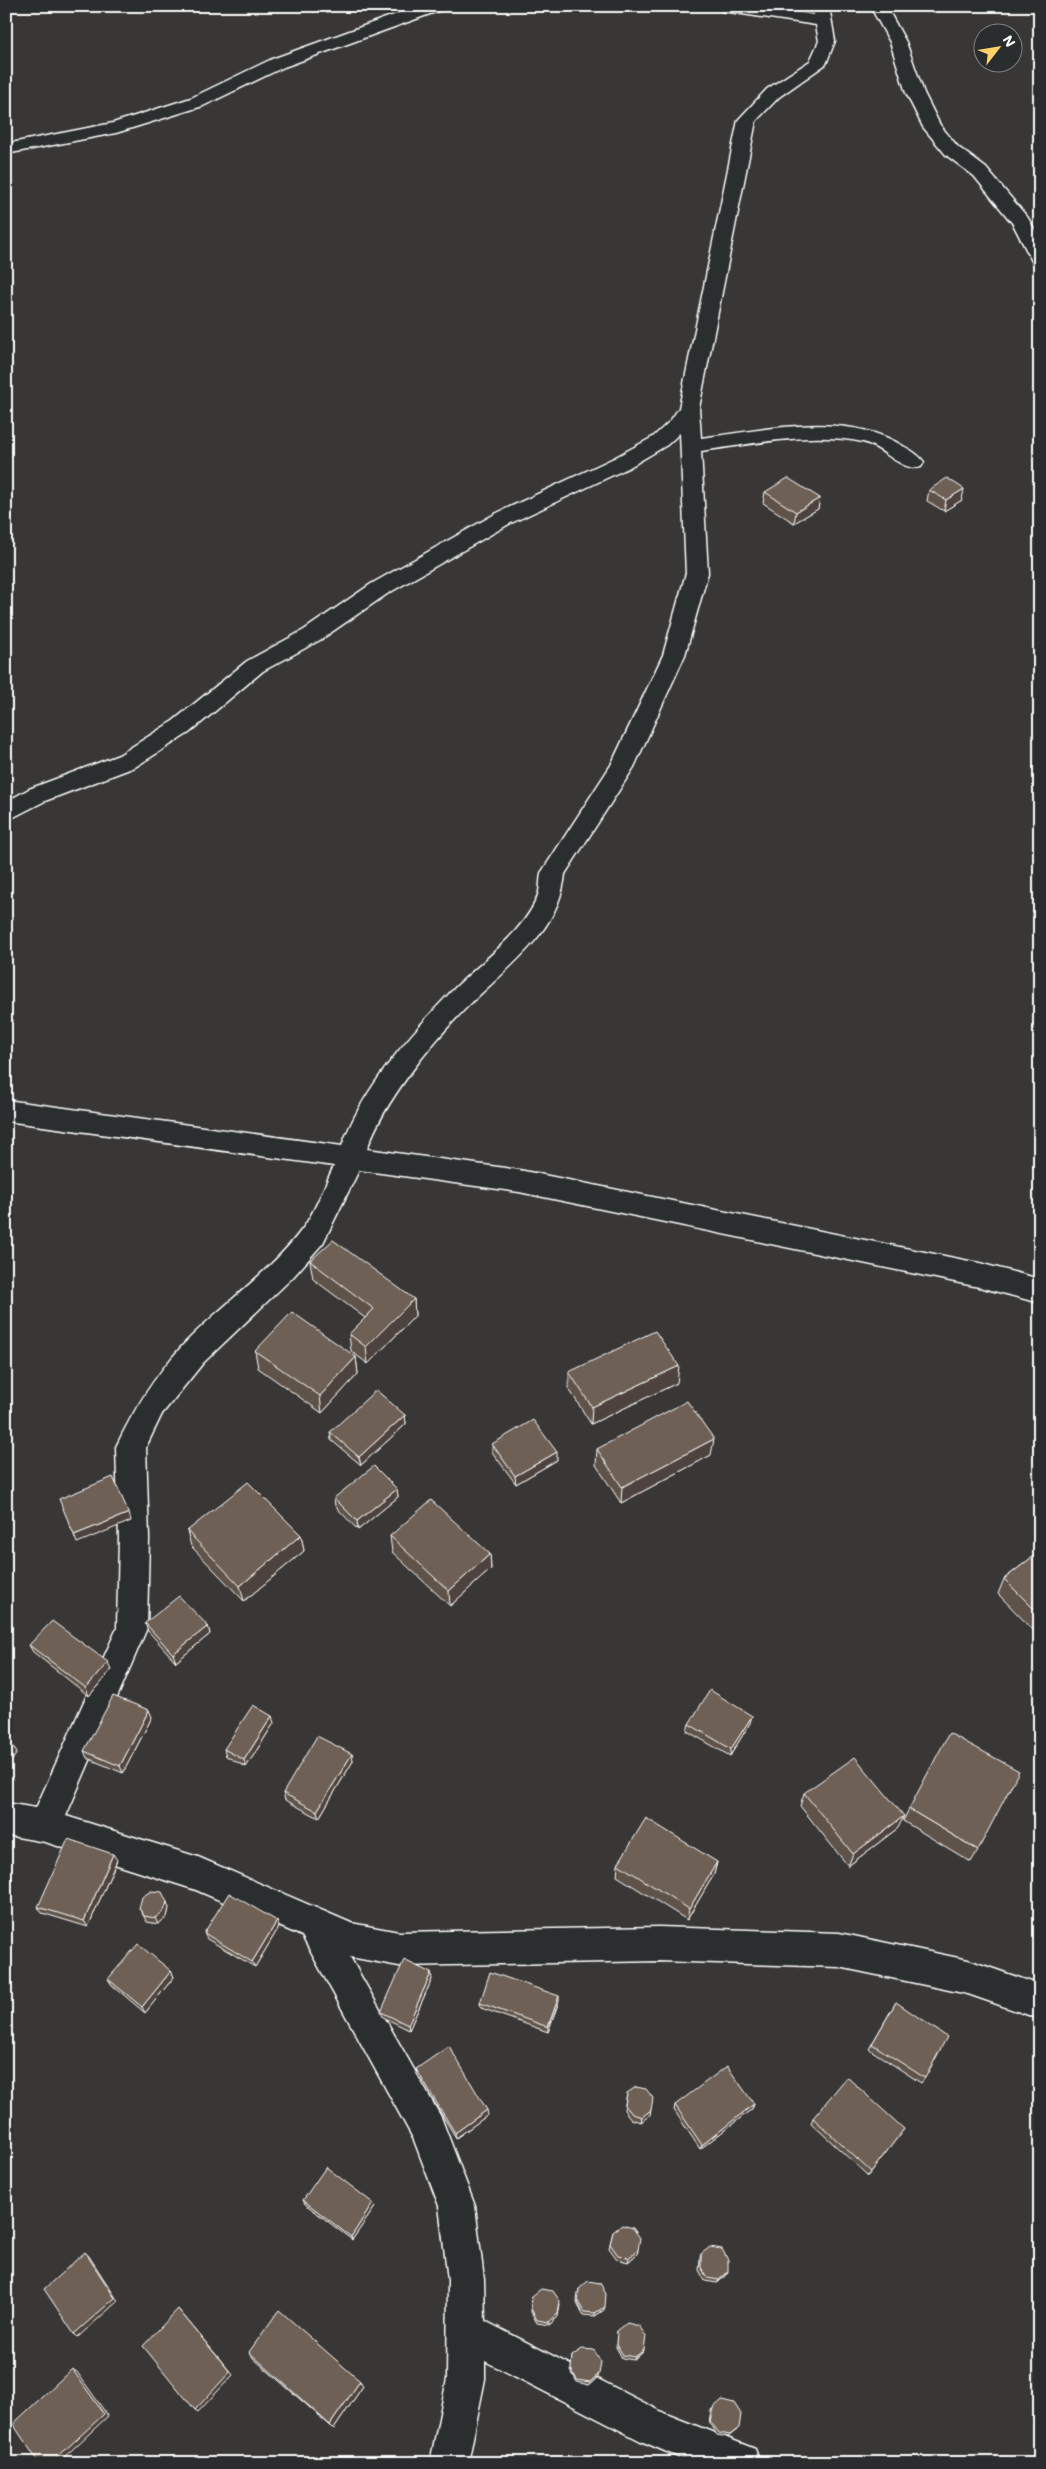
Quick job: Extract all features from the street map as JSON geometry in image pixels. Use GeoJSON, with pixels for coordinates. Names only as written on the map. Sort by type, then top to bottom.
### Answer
{"type":"FeatureCollection","features":[{"type":"Feature","properties":{"kind":"street"},"geometry":{"type":"LineString","coordinates":[[6,149],[116,128],[197,102],[278,63],[435,6]]}},
{"type":"Feature","properties":{"kind":"street"},"geometry":{"type":"LineString","coordinates":[[45,1826],[132,1628],[134,1538],[131,1447],[152,1405],[193,1354],[283,1269],[313,1235],[351,1158],[362,1126],[403,1064],[458,1000],[509,953],[539,918],[550,892],[553,873],[557,865],[622,767],[674,655],[697,573],[689,408],[747,120],[773,93],[817,64],[824,52],[827,41],[822,14],[722,6]]}},
{"type":"Feature","properties":{"kind":"street"},"geometry":{"type":"LineString","coordinates":[[878,6],[898,42],[915,93],[932,127],[952,151],[980,172],[1022,222],[1040,259]]}},
{"type":"Feature","properties":{"kind":"street"},"geometry":{"type":"LineString","coordinates":[[6,813],[37,795],[127,761],[181,727],[255,666],[312,635],[379,590],[502,519],[621,463],[660,441],[677,425],[689,408]]}},
{"type":"Feature","properties":{"kind":"street"},"geometry":{"type":"LineString","coordinates":[[691,446],[792,433],[833,433],[864,436],[894,448],[914,462]]}},
{"type":"Feature","properties":{"kind":"street"},"geometry":{"type":"LineString","coordinates":[[6,1110],[519,1181],[979,1275],[1040,1290]]}},
{"type":"Feature","properties":{"kind":"street"},"geometry":{"type":"LineString","coordinates":[[6,1819],[45,1826],[198,1874],[350,1940],[399,1949],[659,1944],[839,1950],[968,1977],[1040,2002]]}},
{"type":"Feature","properties":{"kind":"street"},"geometry":{"type":"LineString","coordinates":[[314,1925],[379,2045],[428,2130],[457,2206],[466,2280],[466,2379],[449,2463]]}},
{"type":"Feature","properties":{"kind":"street"},"geometry":{"type":"LineString","coordinates":[[466,2331],[654,2428],[741,2463]]}},
{"type":"Feature","properties":{"kind":"building"},"geometry":{"type":"Polygon","coordinates":[[[788,478],[820,498],[796,512],[765,492],[788,478]]]}},
{"type":"Feature","properties":{"kind":"building"},"geometry":{"type":"Polygon","coordinates":[[[947,478],[964,489],[946,500],[929,490],[947,478]]]}},
{"type":"Feature","properties":{"kind":"building"},"geometry":{"type":"Polygon","coordinates":[[[333,1240],[414,1299],[366,1347],[349,1334],[374,1309],[310,1261],[333,1240]]]}},
{"type":"Feature","properties":{"kind":"building"},"geometry":{"type":"Polygon","coordinates":[[[292,1312],[356,1357],[320,1396],[255,1351],[292,1312]]]}},
{"type":"Feature","properties":{"kind":"building"},"geometry":{"type":"Polygon","coordinates":[[[655,1331],[679,1366],[592,1407],[569,1372],[655,1331]]]}},
{"type":"Feature","properties":{"kind":"building"},"geometry":{"type":"Polygon","coordinates":[[[376,1390],[405,1415],[359,1457],[330,1432],[376,1390]]]}},
{"type":"Feature","properties":{"kind":"building"},"geometry":{"type":"Polygon","coordinates":[[[687,1401],[714,1439],[622,1487],[597,1449],[687,1401]]]}},
{"type":"Feature","properties":{"kind":"building"},"geometry":{"type":"Polygon","coordinates":[[[533,1420],[557,1452],[515,1476],[492,1444],[533,1420]]]}},
{"type":"Feature","properties":{"kind":"building"},"geometry":{"type":"Polygon","coordinates":[[[374,1466],[397,1489],[357,1521],[334,1498],[374,1466]]]}},
{"type":"Feature","properties":{"kind":"building"},"geometry":{"type":"Polygon","coordinates":[[[113,1477],[129,1513],[74,1535],[59,1499],[113,1477]]]}},
{"type":"Feature","properties":{"kind":"building"},"geometry":{"type":"Polygon","coordinates":[[[248,1482],[301,1535],[240,1586],[187,1531],[248,1482]]]}},
{"type":"Feature","properties":{"kind":"building"},"geometry":{"type":"Polygon","coordinates":[[[431,1500],[490,1554],[449,1591],[390,1536],[431,1500]]]}},
{"type":"Feature","properties":{"kind":"building"},"geometry":{"type":"Polygon","coordinates":[[[1040,1551],[1040,1615],[1004,1579],[1040,1551]]]}},
{"type":"Feature","properties":{"kind":"building"},"geometry":{"type":"Polygon","coordinates":[[[179,1596],[208,1626],[173,1654],[145,1623],[179,1596]]]}},
{"type":"Feature","properties":{"kind":"building"},"geometry":{"type":"Polygon","coordinates":[[[52,1621],[108,1662],[86,1688],[29,1645],[52,1621]]]}},
{"type":"Feature","properties":{"kind":"building"},"geometry":{"type":"Polygon","coordinates":[[[710,1690],[752,1716],[731,1749],[689,1724],[710,1690]]]}},
{"type":"Feature","properties":{"kind":"building"},"geometry":{"type":"Polygon","coordinates":[[[113,1696],[149,1710],[120,1766],[84,1751],[113,1696]]]}},
{"type":"Feature","properties":{"kind":"building"},"geometry":{"type":"Polygon","coordinates":[[[253,1705],[272,1716],[244,1760],[224,1749],[253,1705]]]}},
{"type":"Feature","properties":{"kind":"building"},"geometry":{"type":"Polygon","coordinates":[[[949,1733],[1019,1771],[978,1850],[909,1809],[949,1733]]]}},
{"type":"Feature","properties":{"kind":"building"},"geometry":{"type":"Polygon","coordinates":[[[317,1736],[352,1754],[317,1811],[283,1793],[317,1736]]]}},
{"type":"Feature","properties":{"kind":"building"},"geometry":{"type":"Polygon","coordinates":[[[6,1742],[13,1746],[6,1756],[6,1742]]]}},
{"type":"Feature","properties":{"kind":"building"},"geometry":{"type":"Polygon","coordinates":[[[855,1757],[904,1816],[853,1854],[804,1793],[855,1757]]]}},
{"type":"Feature","properties":{"kind":"building"},"geometry":{"type":"Polygon","coordinates":[[[646,1818],[717,1862],[689,1909],[618,1864],[646,1818]]]}},
{"type":"Feature","properties":{"kind":"building"},"geometry":{"type":"Polygon","coordinates":[[[68,1839],[113,1854],[84,1921],[38,1907],[68,1839]]]}},
{"type":"Feature","properties":{"kind":"building"},"geometry":{"type":"Polygon","coordinates":[[[151,1891],[162,1892],[167,1902],[164,1911],[155,1918],[144,1916],[139,1908],[142,1897],[151,1891]]]}},
{"type":"Feature","properties":{"kind":"building"},"geometry":{"type":"Polygon","coordinates":[[[229,1893],[277,1921],[252,1962],[204,1933],[229,1893]]]}},
{"type":"Feature","properties":{"kind":"building"},"geometry":{"type":"Polygon","coordinates":[[[138,1944],[171,1971],[142,2007],[108,1979],[138,1944]]]}},
{"type":"Feature","properties":{"kind":"building"},"geometry":{"type":"Polygon","coordinates":[[[404,1960],[431,1973],[408,2025],[381,2012],[404,1960]]]}},
{"type":"Feature","properties":{"kind":"building"},"geometry":{"type":"Polygon","coordinates":[[[490,1972],[559,1996],[548,2027],[480,2003],[490,1972]]]}},
{"type":"Feature","properties":{"kind":"building"},"geometry":{"type":"Polygon","coordinates":[[[896,2002],[947,2037],[925,2078],[872,2044],[896,2002]]]}},
{"type":"Feature","properties":{"kind":"building"},"geometry":{"type":"Polygon","coordinates":[[[449,2046],[487,2110],[455,2133],[416,2069],[449,2046]]]}},
{"type":"Feature","properties":{"kind":"building"},"geometry":{"type":"Polygon","coordinates":[[[727,2066],[754,2104],[702,2145],[675,2105],[727,2066]]]}},
{"type":"Feature","properties":{"kind":"building"},"geometry":{"type":"Polygon","coordinates":[[[847,2077],[904,2129],[871,2172],[813,2118],[847,2077]]]}},
{"type":"Feature","properties":{"kind":"building"},"geometry":{"type":"Polygon","coordinates":[[[636,2087],[646,2089],[653,2098],[651,2110],[642,2117],[632,2114],[625,2105],[627,2093],[636,2087]]]}},
{"type":"Feature","properties":{"kind":"building"},"geometry":{"type":"Polygon","coordinates":[[[326,2167],[373,2203],[351,2237],[303,2200],[326,2167]]]}},
{"type":"Feature","properties":{"kind":"building"},"geometry":{"type":"Polygon","coordinates":[[[622,2225],[633,2228],[640,2238],[638,2250],[629,2258],[618,2255],[610,2244],[613,2232],[622,2225]]]}},
{"type":"Feature","properties":{"kind":"building"},"geometry":{"type":"Polygon","coordinates":[[[710,2247],[722,2249],[728,2260],[728,2272],[719,2280],[707,2278],[701,2267],[701,2254],[710,2247]]]}},
{"type":"Feature","properties":{"kind":"building"},"geometry":{"type":"Polygon","coordinates":[[[85,2252],[115,2298],[74,2334],[44,2289],[85,2252]]]}},
{"type":"Feature","properties":{"kind":"building"},"geometry":{"type":"Polygon","coordinates":[[[588,2281],[600,2283],[606,2294],[605,2307],[595,2313],[584,2312],[577,2300],[579,2289],[588,2281]]]}},
{"type":"Feature","properties":{"kind":"building"},"geometry":{"type":"Polygon","coordinates":[[[541,2289],[553,2291],[560,2301],[558,2314],[549,2322],[537,2320],[531,2309],[532,2296],[541,2289]]]}},
{"type":"Feature","properties":{"kind":"building"},"geometry":{"type":"Polygon","coordinates":[[[178,2309],[230,2372],[195,2410],[143,2346],[178,2309]]]}},
{"type":"Feature","properties":{"kind":"building"},"geometry":{"type":"Polygon","coordinates":[[[279,2310],[360,2381],[330,2425],[249,2352],[279,2310]]]}},
{"type":"Feature","properties":{"kind":"building"},"geometry":{"type":"Polygon","coordinates":[[[627,2323],[639,2326],[646,2336],[644,2350],[635,2357],[623,2355],[616,2344],[617,2331],[627,2323]]]}},
{"type":"Feature","properties":{"kind":"building"},"geometry":{"type":"Polygon","coordinates":[[[582,2349],[594,2350],[601,2362],[599,2374],[590,2382],[577,2380],[571,2369],[572,2356],[582,2349]]]}},
{"type":"Feature","properties":{"kind":"building"},"geometry":{"type":"Polygon","coordinates":[[[72,2369],[104,2414],[51,2463],[39,2463],[13,2424],[72,2369]]]}},
{"type":"Feature","properties":{"kind":"building"},"geometry":{"type":"Polygon","coordinates":[[[722,2400],[734,2403],[741,2414],[739,2428],[730,2435],[719,2433],[710,2421],[713,2408],[722,2400]]]}},
{"type":"Feature","properties":{"kind":"building"},"geometry":{"type":"Polygon","coordinates":[[[680,2457],[691,2460],[693,2463],[673,2463],[680,2457]]]}}]}
